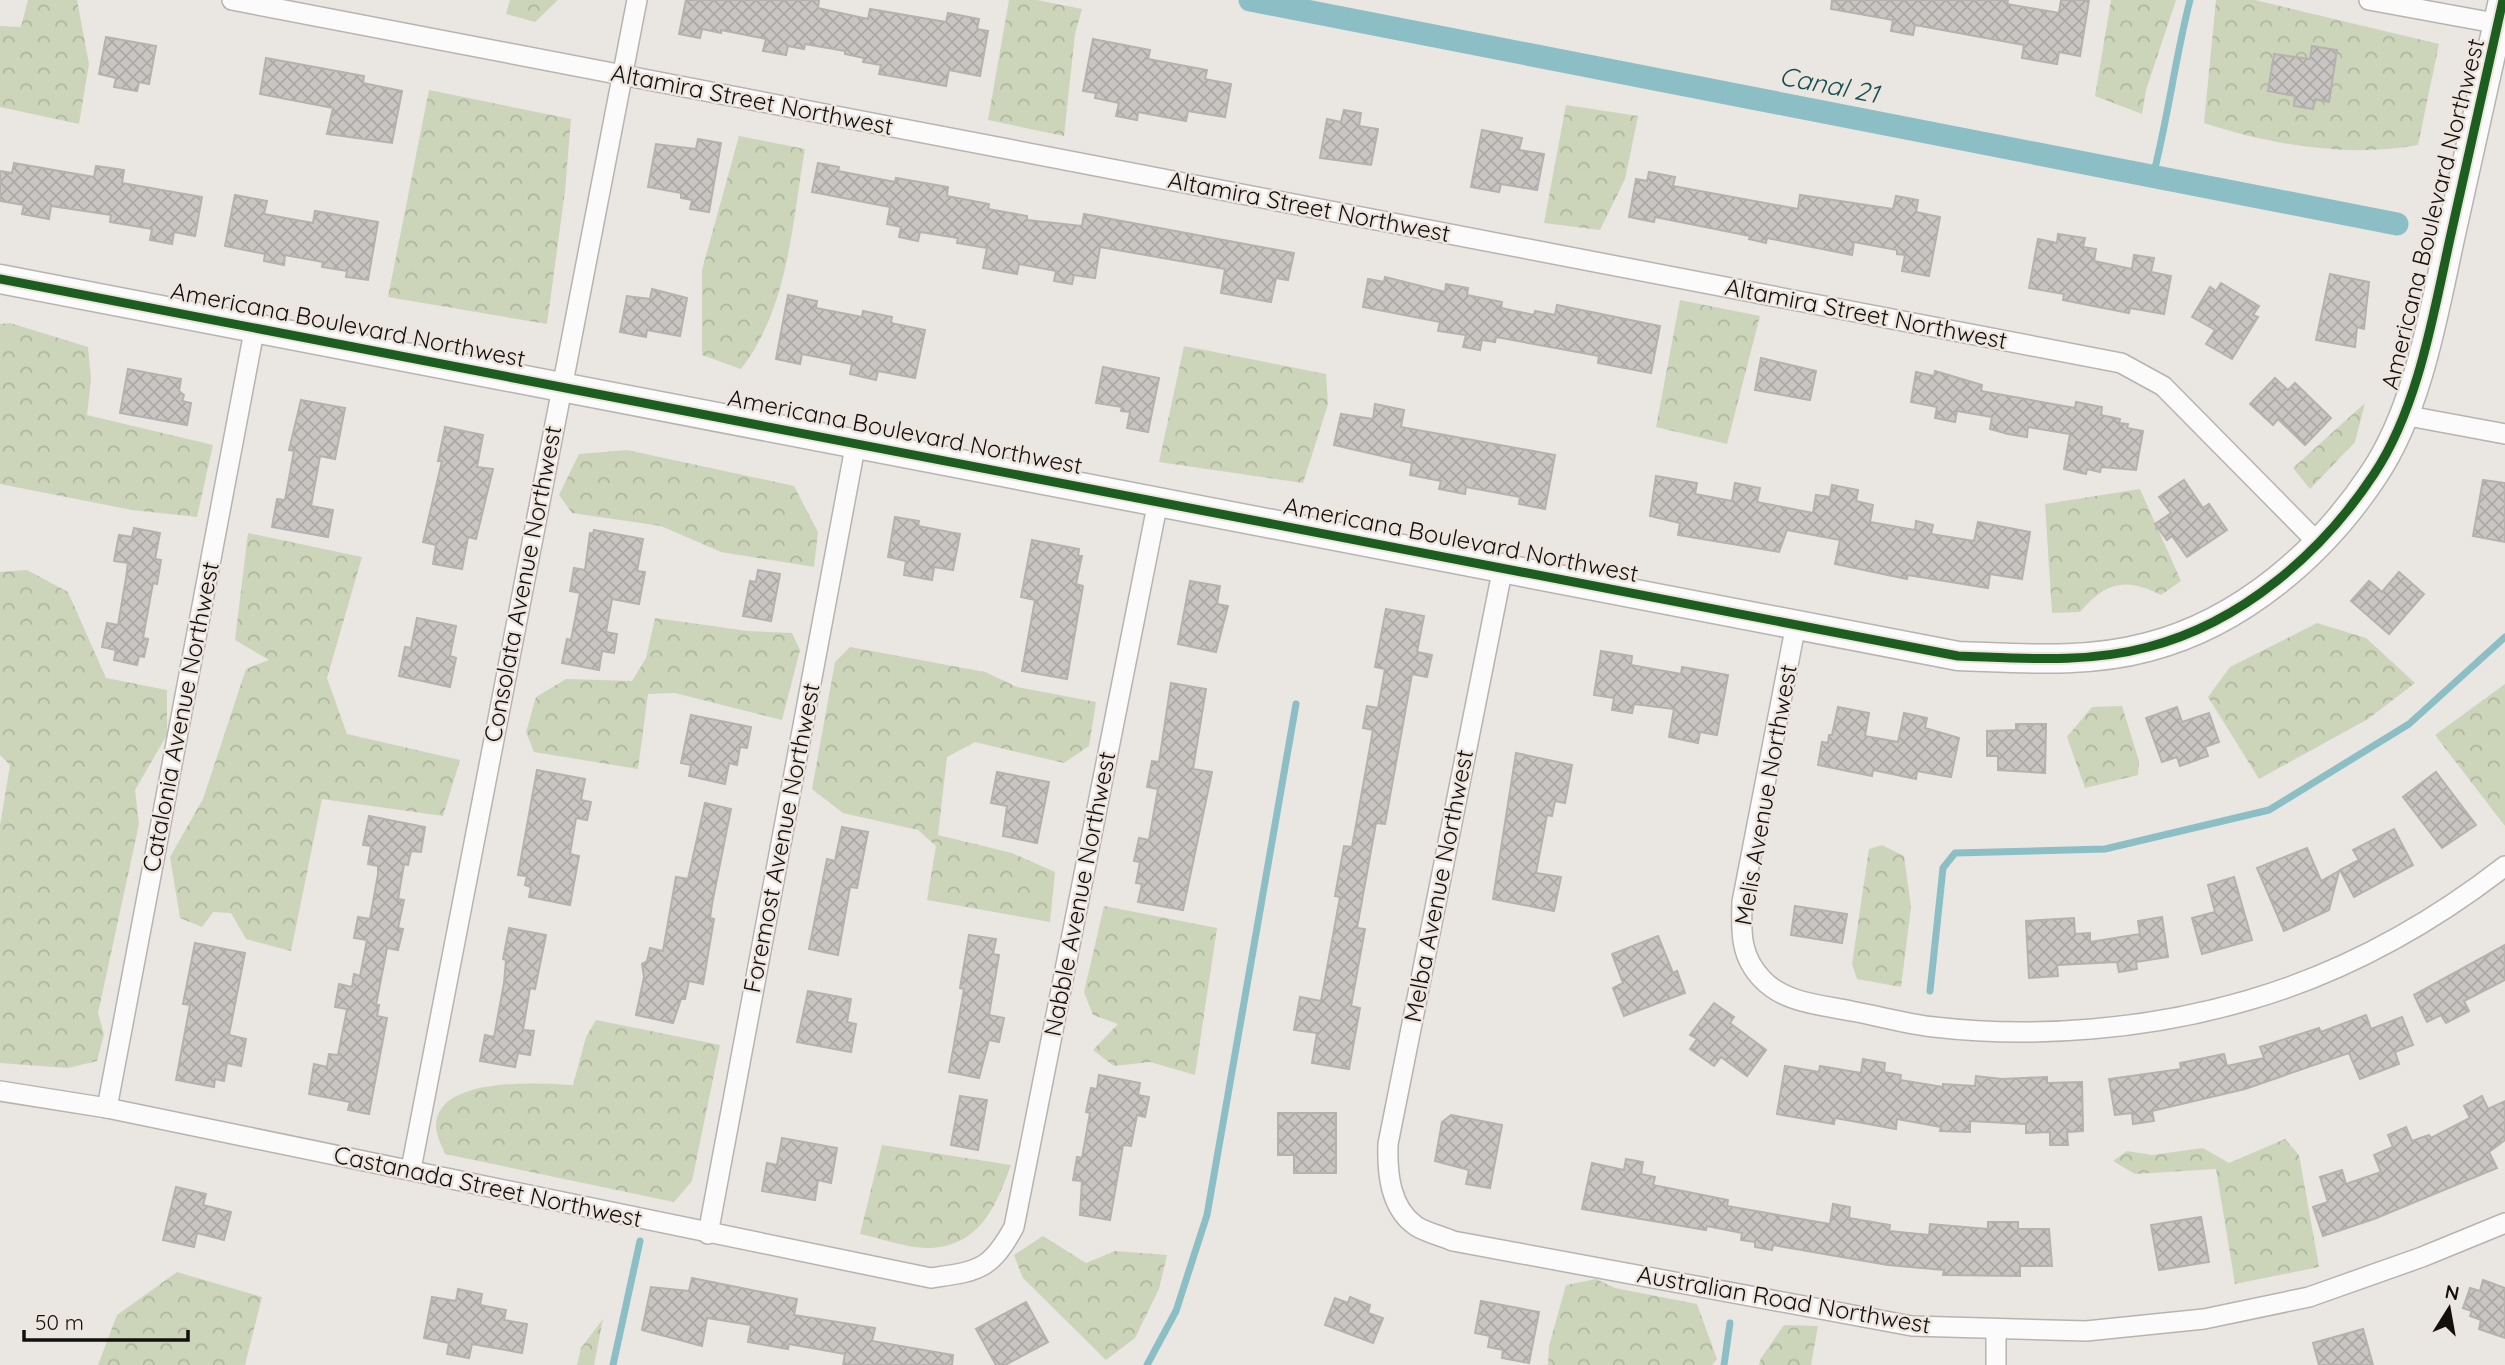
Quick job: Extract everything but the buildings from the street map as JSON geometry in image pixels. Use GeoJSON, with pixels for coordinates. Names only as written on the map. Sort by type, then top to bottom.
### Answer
{"type":"FeatureCollection","features":[{"type":"Feature","properties":{"kind":"street","name":"Altamira Street Northwest"},"geometry":{"type":"LineString","coordinates":[[232,0],[2121,363],[2163,386],[2319,544]]}},
{"type":"Feature","properties":{"kind":"street","name":"Consolata Avenue Northwest"},"geometry":{"type":"LineString","coordinates":[[411,1170],[560,386],[637,0]]}},
{"type":"Feature","properties":{"kind":"street"},"geometry":{"type":"LineString","coordinates":[[2369,0],[2502,16]]}},
{"type":"Feature","properties":{"kind":"street","name":"Americana Boulevard Northwest"},"geometry":{"type":"LineString","coordinates":[[0,279],[1958,656],[2084,659],[2149,647],[2221,617],[2273,584],[2319,544],[2375,473],[2403,415],[2431,325],[2502,16]]}},
{"type":"Feature","properties":{"kind":"street","name":"Catalonia Avenue Northwest"},"geometry":{"type":"LineString","coordinates":[[107,1108],[255,326]]}},
{"type":"Feature","properties":{"kind":"street"},"geometry":{"type":"LineString","coordinates":[[2403,415],[2505,434]]}},
{"type":"Feature","properties":{"kind":"street","name":"Foremost Avenue Northwest"},"geometry":{"type":"LineString","coordinates":[[708,1234],[856,442]]}},
{"type":"Feature","properties":{"kind":"street","name":"Nabble Avenue Northwest"},"geometry":{"type":"LineString","coordinates":[[975,1271],[999,1254],[1014,1227],[1158,501]]}},
{"type":"Feature","properties":{"kind":"street","name":"Melba Avenue Northwest"},"geometry":{"type":"LineString","coordinates":[[1398,1205],[1387,1175],[1388,1144],[1503,567]]}},
{"type":"Feature","properties":{"kind":"street","name":"Melis Avenue Northwest"},"geometry":{"type":"LineString","coordinates":[[1796,624],[1742,902],[1741,941],[1750,965],[1765,983],[1798,1001],[1934,1027],[2038,1032],[2137,1023],[2249,1000],[2343,965],[2425,924],[2505,866]]}},
{"type":"Feature","properties":{"kind":"street","name":"Castanada Street Northwest"},"geometry":{"type":"LineString","coordinates":[[0,1091],[107,1108],[931,1278],[975,1271]]}},
{"type":"Feature","properties":{"kind":"street","name":"Australian Road Northwest"},"geometry":{"type":"LineString","coordinates":[[1398,1205],[1416,1225],[1453,1241],[1912,1326],[1996,1331],[2086,1331],[2217,1316],[2309,1297],[2422,1257],[2505,1223]]}},
{"type":"Feature","properties":{"kind":"street"},"geometry":{"type":"LineString","coordinates":[[1996,1331],[1996,1365]]}},
{"type":"Feature","properties":{"kind":"green space"},"geometry":{"type":"Polygon","coordinates":[[[28,0],[77,0],[89,64],[79,124],[0,107],[0,26],[21,27],[28,0]]]}},
{"type":"Feature","properties":{"kind":"green space"},"geometry":{"type":"Polygon","coordinates":[[[510,0],[558,0],[535,22],[506,14],[510,0]]]}},
{"type":"Feature","properties":{"kind":"green space"},"geometry":{"type":"Polygon","coordinates":[[[1009,0],[1037,0],[1082,9],[1075,34],[1064,136],[988,120],[1009,0]]]}},
{"type":"Feature","properties":{"kind":"green space"},"geometry":{"type":"Polygon","coordinates":[[[2111,0],[2176,0],[2146,90],[2142,114],[2095,96],[2111,0]]]}},
{"type":"Feature","properties":{"kind":"green space"},"geometry":{"type":"Polygon","coordinates":[[[2216,0],[2255,0],[2439,44],[2418,145],[2391,149],[2337,150],[2256,138],[2204,123],[2216,0]]]}},
{"type":"Feature","properties":{"kind":"green space"},"geometry":{"type":"Polygon","coordinates":[[[429,90],[571,119],[565,191],[547,324],[388,297],[429,90]]]}},
{"type":"Feature","properties":{"kind":"green space"},"geometry":{"type":"Polygon","coordinates":[[[1566,105],[1638,116],[1625,179],[1600,230],[1544,223],[1566,105]]]}},
{"type":"Feature","properties":{"kind":"green space"},"geometry":{"type":"Polygon","coordinates":[[[739,136],[805,149],[792,235],[779,292],[757,345],[741,369],[702,355],[702,270],[739,136]]]}},
{"type":"Feature","properties":{"kind":"green space"},"geometry":{"type":"Polygon","coordinates":[[[1680,300],[1760,316],[1727,444],[1656,427],[1680,300]]]}},
{"type":"Feature","properties":{"kind":"green space"},"geometry":{"type":"Polygon","coordinates":[[[10,323],[88,347],[91,380],[87,415],[213,445],[197,517],[132,510],[0,484],[0,324],[10,323]]]}},
{"type":"Feature","properties":{"kind":"green space"},"geometry":{"type":"Polygon","coordinates":[[[1184,346],[1326,374],[1328,404],[1303,483],[1159,462],[1184,346]]]}},
{"type":"Feature","properties":{"kind":"green space"},"geometry":{"type":"Polygon","coordinates":[[[2365,403],[2355,442],[2310,489],[2293,468],[2365,403]]]}},
{"type":"Feature","properties":{"kind":"green space"},"geometry":{"type":"Polygon","coordinates":[[[627,450],[794,486],[818,532],[814,567],[721,552],[661,526],[572,513],[559,495],[579,454],[627,450]]]}},
{"type":"Feature","properties":{"kind":"green space"},"geometry":{"type":"Polygon","coordinates":[[[2140,489],[2181,581],[2161,595],[2137,586],[2117,586],[2099,594],[2080,612],[2052,613],[2045,504],[2140,489]]]}},
{"type":"Feature","properties":{"kind":"green space"},"geometry":{"type":"Polygon","coordinates":[[[248,533],[362,557],[327,678],[347,734],[460,760],[443,816],[322,799],[291,951],[246,939],[231,913],[213,912],[202,927],[180,918],[170,857],[203,799],[246,669],[269,660],[235,640],[248,533]]]}},
{"type":"Feature","properties":{"kind":"green space"},"geometry":{"type":"Polygon","coordinates":[[[27,570],[68,592],[106,678],[167,690],[167,735],[135,790],[139,824],[98,1013],[104,1034],[97,1061],[68,1068],[0,1063],[0,826],[10,765],[0,755],[0,572],[27,570]]]}},
{"type":"Feature","properties":{"kind":"green space"},"geometry":{"type":"Polygon","coordinates":[[[655,618],[748,631],[792,633],[800,650],[782,720],[675,693],[648,694],[638,769],[534,752],[526,732],[536,697],[566,679],[632,681],[646,658],[655,618]]]}},
{"type":"Feature","properties":{"kind":"green space"},"geometry":{"type":"Polygon","coordinates":[[[2317,623],[2366,638],[2415,683],[2368,719],[2259,779],[2208,697],[2230,667],[2317,623]]]}},
{"type":"Feature","properties":{"kind":"green space"},"geometry":{"type":"Polygon","coordinates":[[[850,647],[985,672],[1017,687],[1096,702],[1089,746],[1064,763],[975,742],[947,757],[938,835],[1012,853],[1055,872],[1050,922],[927,900],[936,846],[918,830],[843,813],[812,789],[835,662],[850,647]]]}},
{"type":"Feature","properties":{"kind":"green space"},"geometry":{"type":"Polygon","coordinates":[[[2505,684],[2505,826],[2435,735],[2505,684]]]}},
{"type":"Feature","properties":{"kind":"green space"},"geometry":{"type":"Polygon","coordinates":[[[2122,706],[2139,761],[2138,775],[2085,788],[2067,737],[2092,707],[2122,706]]]}},
{"type":"Feature","properties":{"kind":"green space"},"geometry":{"type":"Polygon","coordinates":[[[1882,845],[1904,856],[1911,907],[1901,987],[1857,979],[1852,964],[1869,849],[1882,845]]]}},
{"type":"Feature","properties":{"kind":"green space"},"geometry":{"type":"Polygon","coordinates":[[[1104,906],[1217,928],[1195,1075],[1150,1062],[1114,1066],[1093,1050],[1118,1024],[1093,1015],[1084,992],[1104,906]]]}},
{"type":"Feature","properties":{"kind":"green space"},"geometry":{"type":"Polygon","coordinates":[[[596,1020],[720,1045],[692,1181],[674,1202],[445,1154],[436,1128],[440,1111],[452,1099],[492,1086],[538,1083],[573,1085],[586,1037],[596,1020]]]}},
{"type":"Feature","properties":{"kind":"green space"},"geometry":{"type":"Polygon","coordinates":[[[2285,1139],[2299,1155],[2319,1267],[2235,1284],[2216,1169],[2135,1174],[2113,1161],[2127,1151],[2152,1155],[2203,1148],[2229,1163],[2285,1139]]]}},
{"type":"Feature","properties":{"kind":"green space"},"geometry":{"type":"Polygon","coordinates":[[[882,1145],[1011,1165],[992,1209],[974,1232],[947,1246],[913,1247],[860,1234],[882,1145]]]}},
{"type":"Feature","properties":{"kind":"green space"},"geometry":{"type":"Polygon","coordinates":[[[1043,1236],[1086,1263],[1115,1251],[1167,1255],[1159,1289],[1135,1338],[1106,1360],[1023,1278],[1014,1255],[1043,1236]]]}},
{"type":"Feature","properties":{"kind":"green space"},"geometry":{"type":"Polygon","coordinates":[[[177,1272],[262,1297],[245,1365],[98,1365],[117,1315],[177,1272]]]}},
{"type":"Feature","properties":{"kind":"green space"},"geometry":{"type":"Polygon","coordinates":[[[1596,1279],[1615,1288],[1697,1304],[1717,1359],[1712,1365],[1548,1365],[1549,1346],[1566,1285],[1596,1279]]]}},
{"type":"Feature","properties":{"kind":"green space"},"geometry":{"type":"Polygon","coordinates":[[[603,1319],[594,1365],[577,1365],[581,1348],[603,1319]]]}},
{"type":"Feature","properties":{"kind":"green space"},"geometry":{"type":"Polygon","coordinates":[[[1784,1325],[1818,1326],[1811,1365],[1759,1365],[1784,1325]]]}},
{"type":"Feature","properties":{"kind":"waterway","name":"Canal 21"},"geometry":{"type":"LineString","coordinates":[[1250,0],[2397,224]]}},
{"type":"Feature","properties":{"kind":"waterway"},"geometry":{"type":"LineString","coordinates":[[2153,176],[2190,0]]}},
{"type":"Feature","properties":{"kind":"waterway"},"geometry":{"type":"LineString","coordinates":[[1930,991],[1943,868],[1955,853],[2105,849],[2269,810],[2409,724],[2505,637]]}},
{"type":"Feature","properties":{"kind":"waterway"},"geometry":{"type":"LineString","coordinates":[[1147,1365],[1176,1311],[1207,1215],[1296,704]]}},
{"type":"Feature","properties":{"kind":"waterway"},"geometry":{"type":"LineString","coordinates":[[613,1365],[640,1241]]}},
{"type":"Feature","properties":{"kind":"waterway"},"geometry":{"type":"LineString","coordinates":[[1724,1365],[1730,1323]]}},
{"type":"Feature","properties":{"kind":"cycle path"},"geometry":{"type":"LineString","coordinates":[[0,279],[1958,656],[2029,659],[2101,656],[2148,647],[2182,636],[2247,603],[2304,557],[2330,531],[2374,474],[2402,421],[2422,362],[2503,0]]}}]}
